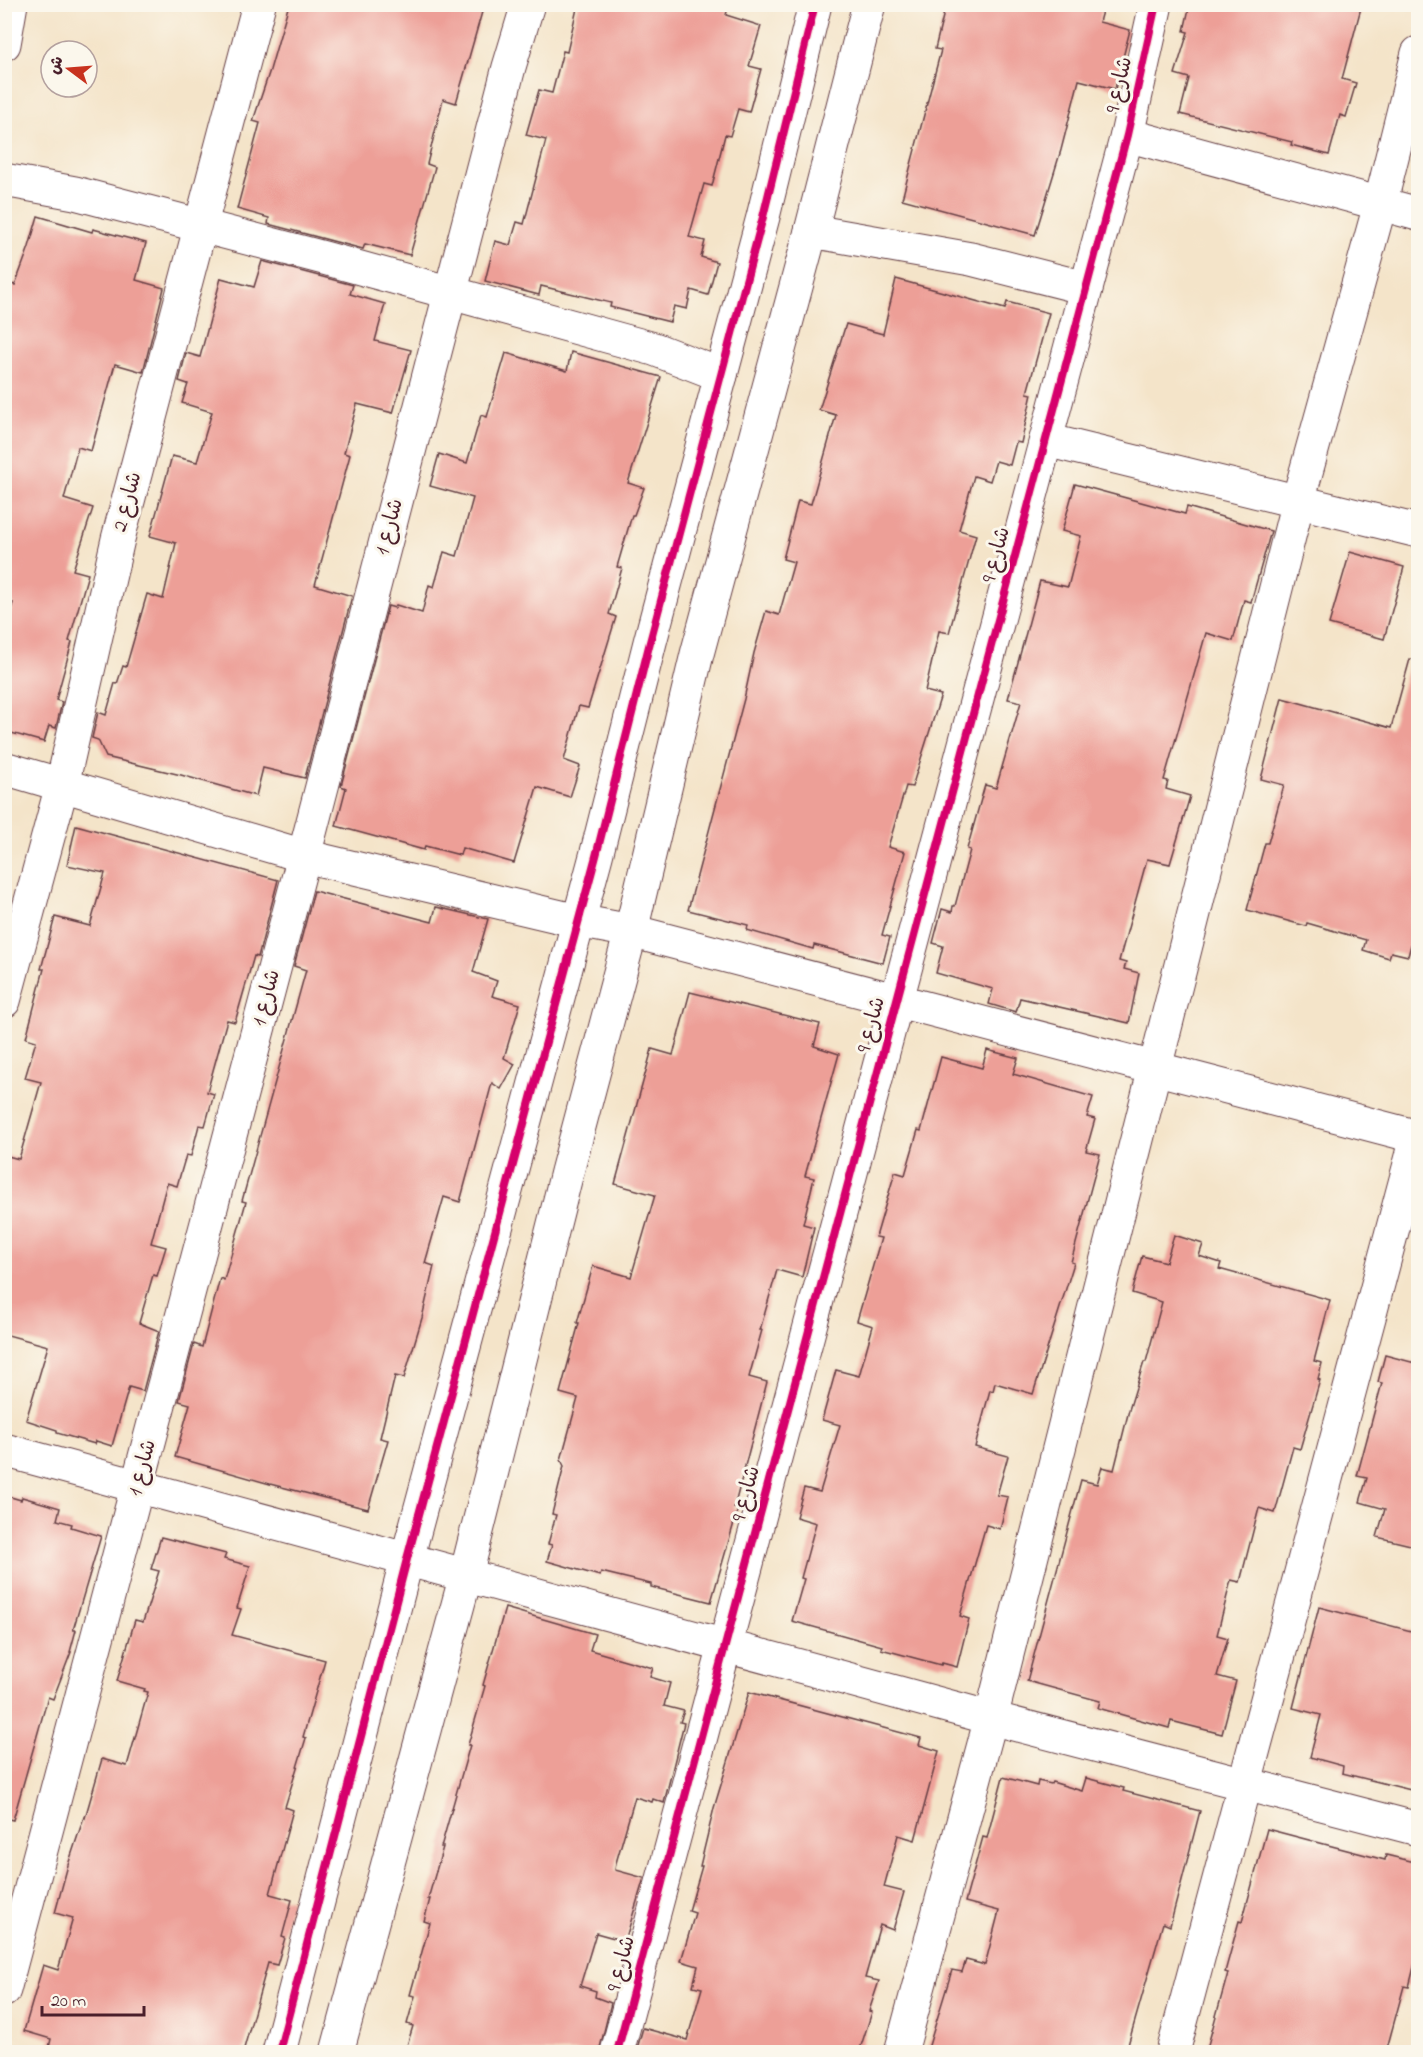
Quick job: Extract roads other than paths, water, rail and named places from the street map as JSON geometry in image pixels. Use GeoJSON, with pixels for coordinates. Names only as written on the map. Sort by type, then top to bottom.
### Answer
{"type":"FeatureCollection","features":[{"type":"Feature","properties":{"kind":"street"},"geometry":{"type":"LineString","coordinates":[[4,44],[11,4]]}},
{"type":"Feature","properties":{"kind":"street","name":"شارع 2"},"geometry":{"type":"LineString","coordinates":[[4,1001],[62,784],[118,539],[259,4]]}},
{"type":"Feature","properties":{"kind":"street","name":"شارع 1"},"geometry":{"type":"LineString","coordinates":[[4,1990],[304,856],[509,67],[528,4]]}},
{"type":"Feature","properties":{"kind":"street"},"geometry":{"type":"LineString","coordinates":[[279,2052],[407,1559],[721,375],[815,4]]}},
{"type":"Feature","properties":{"kind":"street"},"geometry":{"type":"LineString","coordinates":[[337,2052],[466,1575],[567,1172],[631,931],[697,654],[811,231],[869,4]]}},
{"type":"Feature","properties":{"kind":"street","name":"شارع 9"},"geometry":{"type":"LineString","coordinates":[[617,2052],[1127,135],[1156,4]]}},
{"type":"Feature","properties":{"kind":"street"},"geometry":{"type":"LineString","coordinates":[[901,2052],[991,1718],[1298,501],[1380,205],[1419,53]]}},
{"type":"Feature","properties":{"kind":"street"},"geometry":{"type":"LineString","coordinates":[[1127,135],[1419,214]]}},
{"type":"Feature","properties":{"kind":"street"},"geometry":{"type":"LineString","coordinates":[[4,180],[75,193],[201,225],[654,349],[721,375]]}},
{"type":"Feature","properties":{"kind":"street"},"geometry":{"type":"LineString","coordinates":[[811,231],[971,259],[1086,288]]}},
{"type":"Feature","properties":{"kind":"street"},"geometry":{"type":"LineString","coordinates":[[1046,440],[1419,531]]}},
{"type":"Feature","properties":{"kind":"street"},"geometry":{"type":"LineString","coordinates":[[4,768],[304,856],[578,921],[631,931],[1418,1136],[1173,2052]]}},
{"type":"Feature","properties":{"kind":"street"},"geometry":{"type":"LineString","coordinates":[[4,1450],[991,1718],[1419,1830]]}}]}
